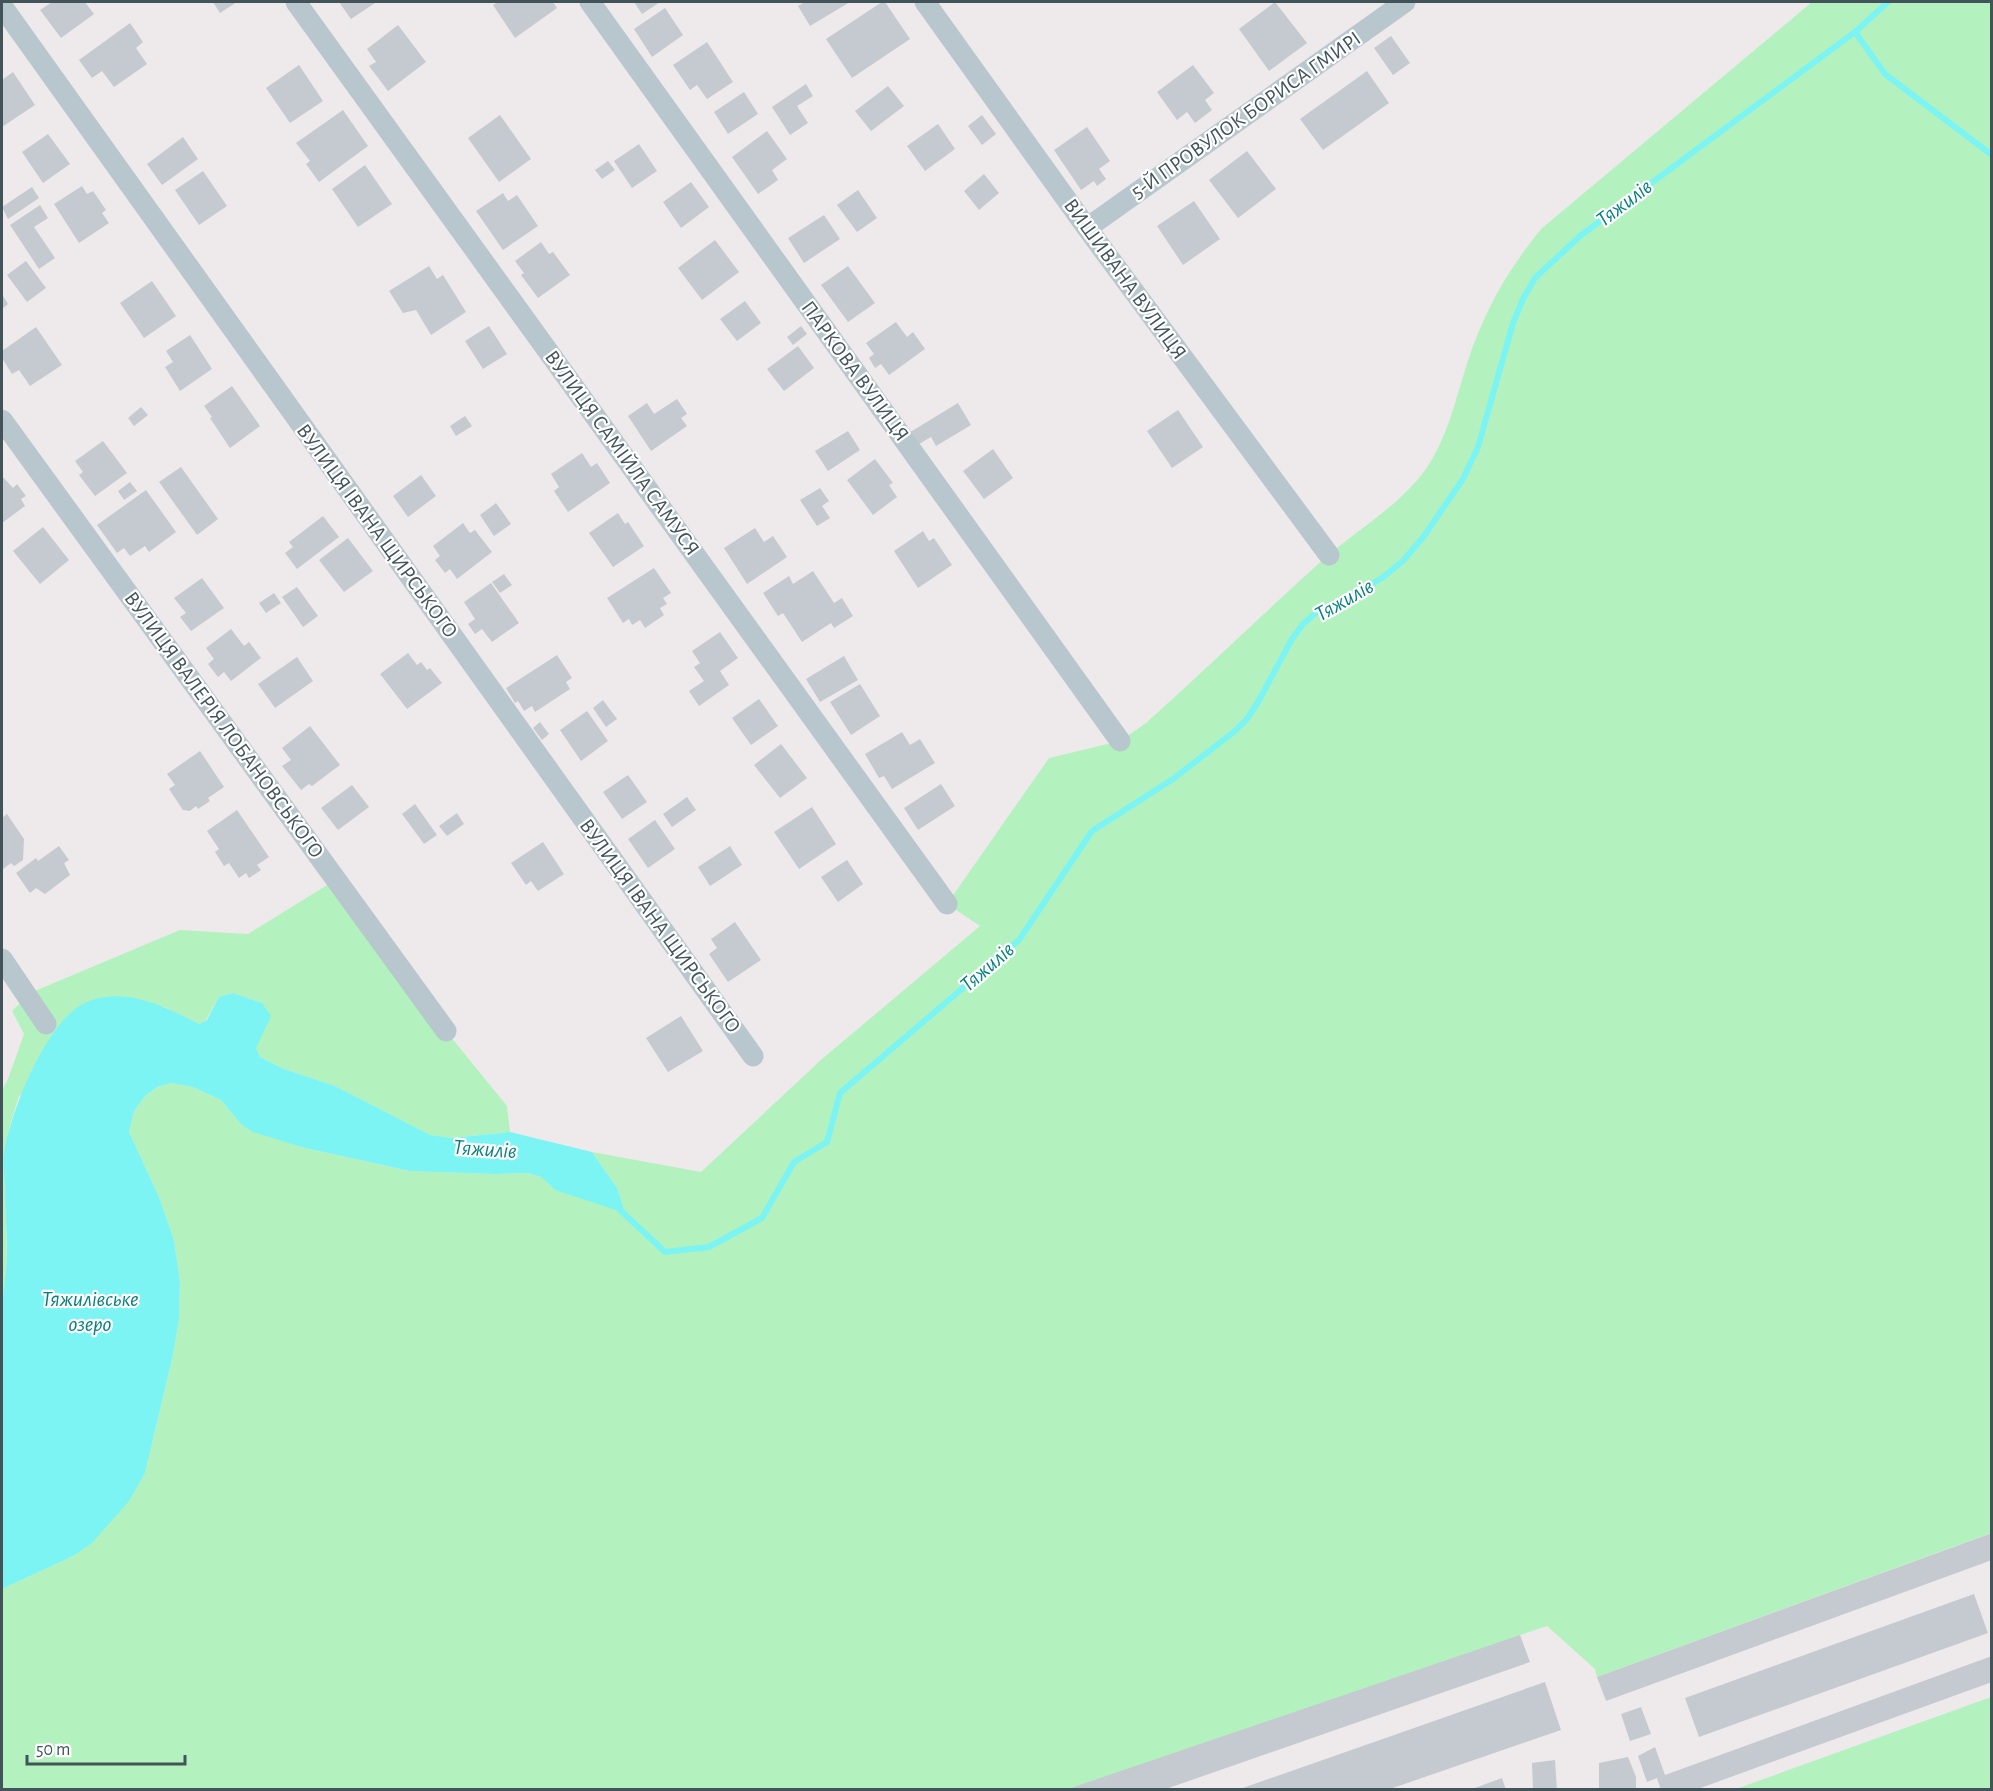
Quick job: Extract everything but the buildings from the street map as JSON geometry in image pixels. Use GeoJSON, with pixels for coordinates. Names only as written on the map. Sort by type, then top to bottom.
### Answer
{"type":"FeatureCollection","features":[{"type":"Feature","properties":{"kind":"street","name":"ВУЛИЦЯ САМІЙЛА САМУСЯ"},"geometry":{"type":"LineString","coordinates":[[296,2],[947,904]]}},
{"type":"Feature","properties":{"kind":"street","name":"ПАРКОВА ВУЛИЦЯ"},"geometry":{"type":"LineString","coordinates":[[590,2],[1120,741]]}},
{"type":"Feature","properties":{"kind":"street","name":"ВИШИВАНА ВУЛИЦЯ"},"geometry":{"type":"LineString","coordinates":[[925,2],[1087,228],[1329,555]]}},
{"type":"Feature","properties":{"kind":"street","name":"5-Й ПРОВУЛОК БОРИСА ГМИРІ"},"geometry":{"type":"LineString","coordinates":[[1087,228],[1405,2]]}},
{"type":"Feature","properties":{"kind":"street","name":"ВУЛИЦЯ ІВАНА ЩИРСЬКОГО"},"geometry":{"type":"LineString","coordinates":[[2,6],[753,1056]]}},
{"type":"Feature","properties":{"kind":"street","name":"ВУЛИЦЯ ВАЛЕРІЯ ЛОБАНОВСЬКОГО"},"geometry":{"type":"LineString","coordinates":[[2,420],[446,1030]]}},
{"type":"Feature","properties":{"kind":"street"},"geometry":{"type":"LineString","coordinates":[[2,959],[46,1024]]}},
{"type":"Feature","properties":{"kind":"green space"},"geometry":{"type":"Polygon","coordinates":[[[1812,2],[1991,2],[1991,1533],[1597,1677],[1595,1669],[1547,1626],[1067,1790],[2,1789],[2,1589],[73,1556],[145,1473],[173,1355],[179,1319],[180,1282],[174,1240],[159,1197],[129,1132],[134,1111],[145,1096],[157,1087],[171,1083],[193,1087],[221,1100],[241,1124],[305,1148],[410,1171],[528,1173],[541,1177],[555,1190],[617,1188],[592,1152],[701,1172],[822,1059],[980,926],[947,904],[1049,758],[1120,741],[1146,723],[1327,556],[1392,505],[1416,482],[1435,455],[1442,440],[1473,346],[1487,313],[1520,257],[1541,229],[1812,2]]]}},
{"type":"Feature","properties":{"kind":"green space"},"geometry":{"type":"Polygon","coordinates":[[[337,879],[446,1031],[507,1106],[510,1132],[452,1138],[429,1135],[335,1086],[284,1069],[260,1057],[256,1048],[262,1003],[233,993],[219,997],[206,1020],[199,1024],[164,1007],[19,1096],[4,1155],[7,1258],[2,1315],[2,1090],[24,1034],[12,1011],[30,993],[180,930],[248,934],[337,879]]]}},
{"type":"Feature","properties":{"kind":"green space"},"geometry":{"type":"Polygon","coordinates":[[[1991,1697],[1991,1789],[1736,1789],[1991,1697]]]}},
{"type":"Feature","properties":{"kind":"water","name":"Тяжилівське озеро"},"geometry":{"type":"Polygon","coordinates":[[[233,993],[262,1003],[271,1016],[256,1048],[260,1057],[284,1069],[335,1086],[430,1135],[452,1138],[510,1132],[592,1152],[617,1188],[625,1213],[555,1190],[541,1177],[528,1173],[410,1171],[305,1148],[253,1132],[241,1124],[221,1100],[193,1087],[171,1083],[157,1087],[145,1096],[134,1111],[129,1132],[159,1197],[174,1240],[180,1282],[179,1319],[173,1355],[145,1473],[129,1501],[92,1543],[73,1556],[2,1589],[1,1350],[7,1257],[4,1157],[22,1092],[45,1046],[58,1027],[72,1011],[87,1002],[116,996],[131,997],[159,1005],[199,1024],[207,1020],[219,997],[233,993]]]}},
{"type":"Feature","properties":{"kind":"waterway"},"geometry":{"type":"LineString","coordinates":[[1855,32],[1888,2]]}},
{"type":"Feature","properties":{"kind":"waterway","name":"Тяжилів"},"geometry":{"type":"LineString","coordinates":[[620,1210],[665,1252],[709,1247],[762,1218],[794,1162],[827,1142],[840,1093],[1019,940],[1092,831],[1173,779],[1235,731],[1247,719],[1258,702],[1292,639],[1303,624],[1318,611],[1382,578],[1403,561],[1424,536],[1463,479],[1478,447],[1513,323],[1523,299],[1535,278],[1580,236],[1855,32],[1885,74],[1992,155]]}}]}
